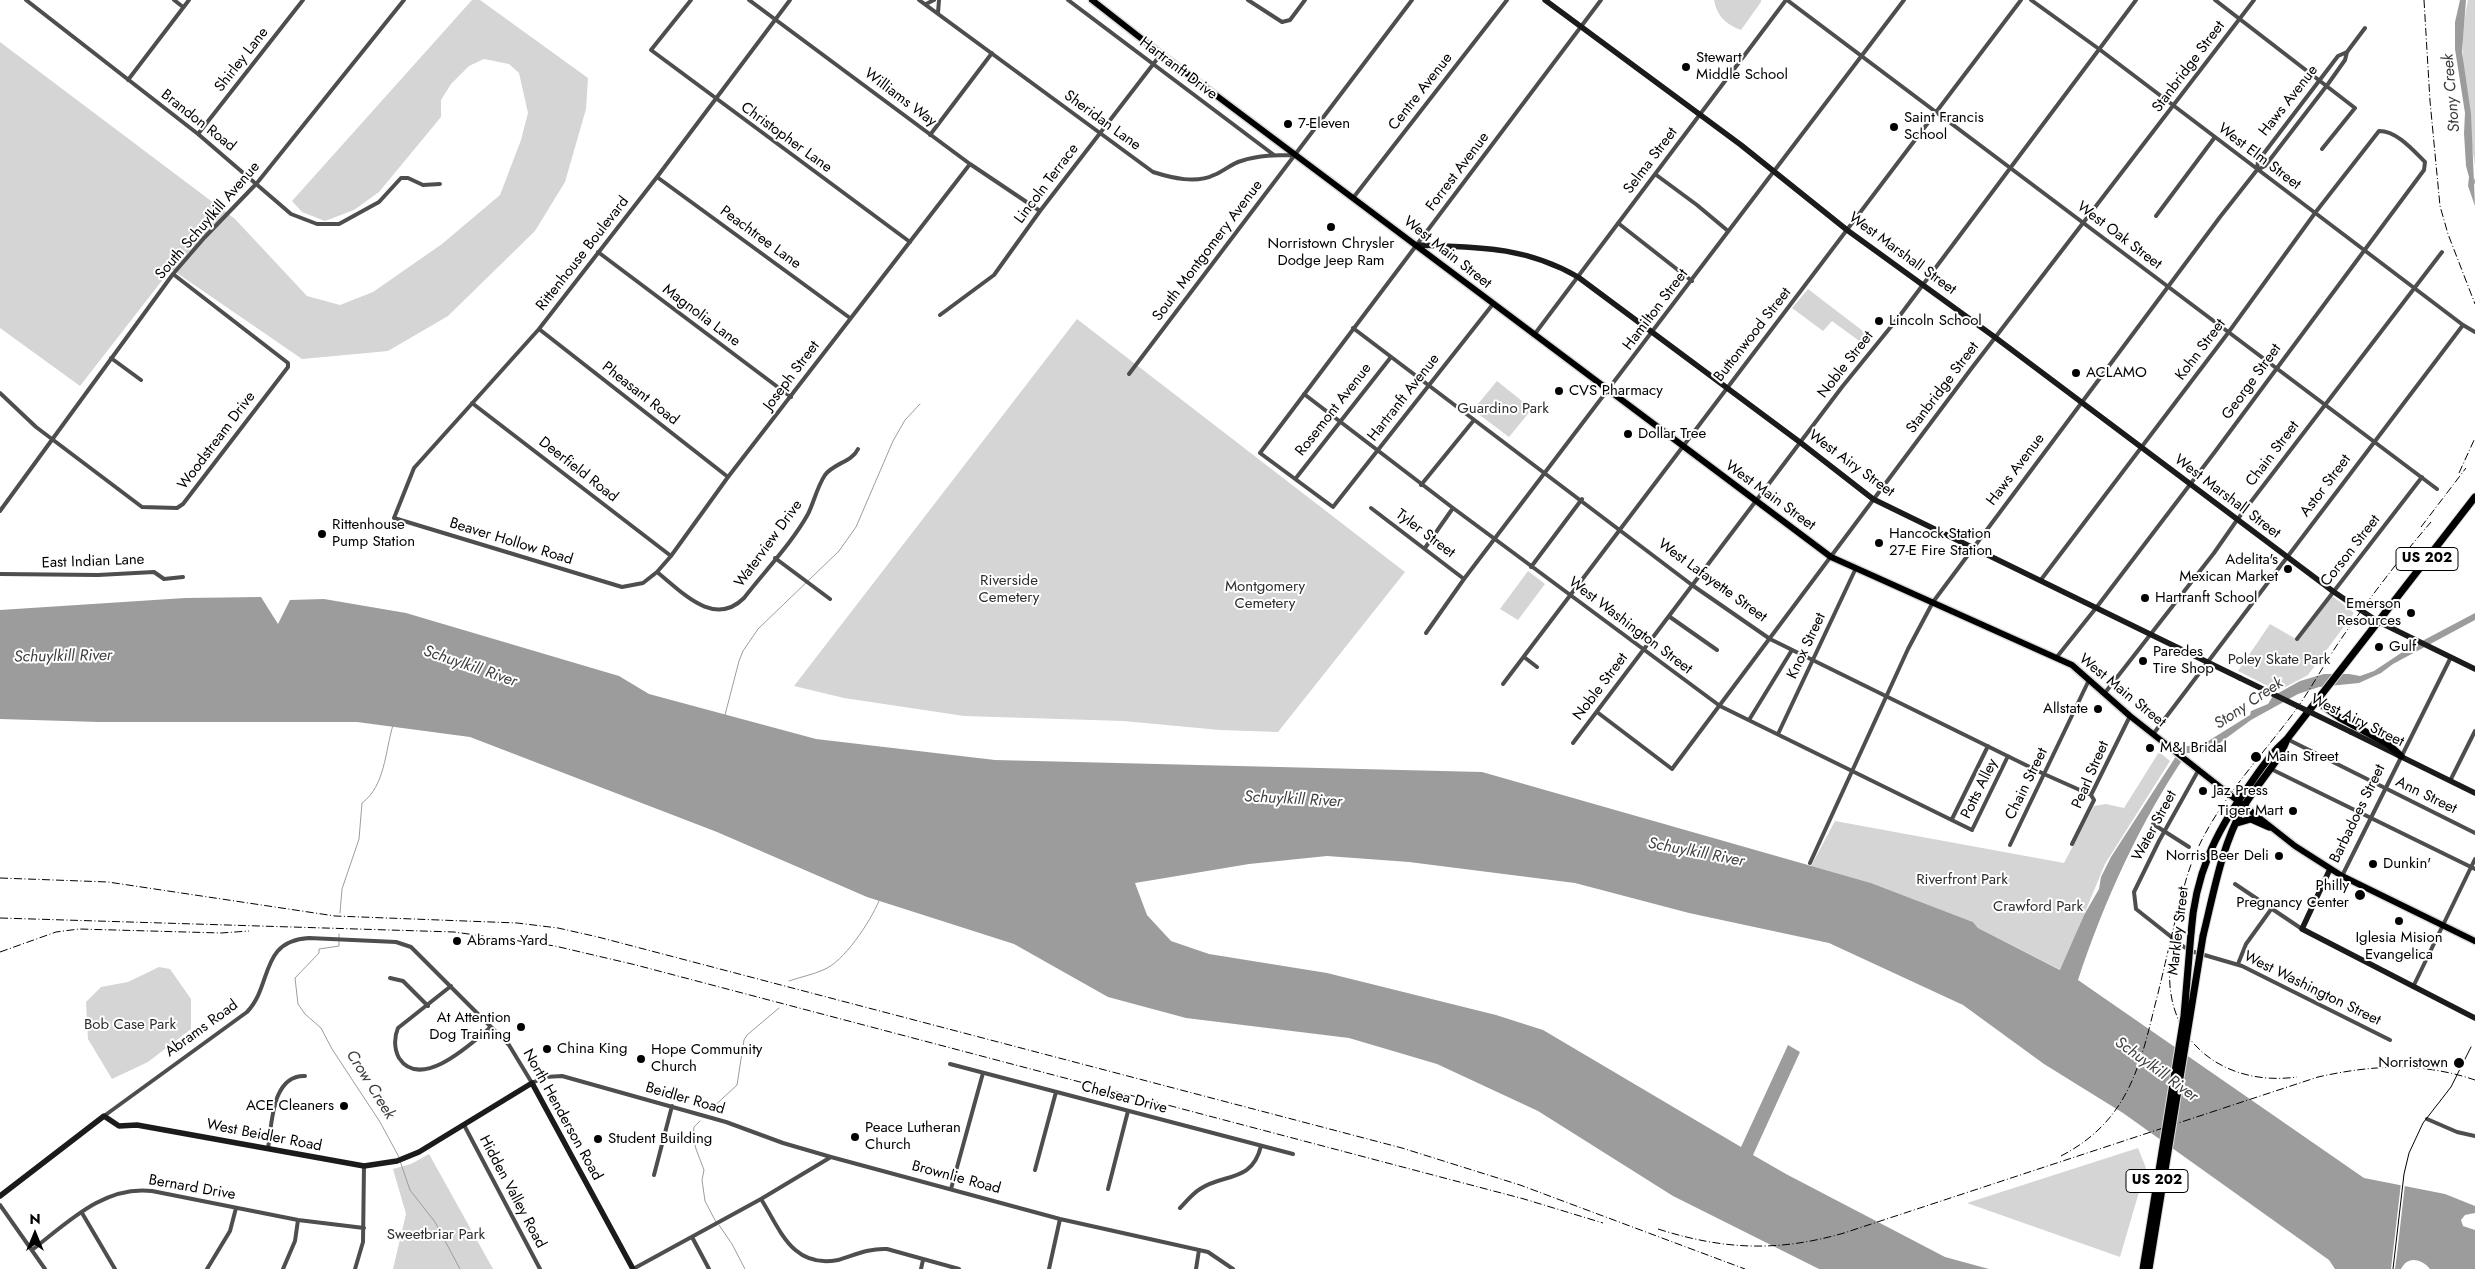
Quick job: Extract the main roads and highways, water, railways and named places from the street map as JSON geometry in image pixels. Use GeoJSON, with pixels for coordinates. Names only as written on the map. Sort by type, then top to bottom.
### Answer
{"type":"FeatureCollection","features":[{"type":"Feature","properties":{"kind":"highway","name":"Markley Street"},"geometry":{"type":"LineString","coordinates":[[2175,1095],[2196,895],[2208,853],[2238,801],[2263,765],[2287,739],[2475,497]]}},
{"type":"Feature","properties":{"kind":"highway"},"geometry":{"type":"LineString","coordinates":[[2316,701],[2340,718],[2388,744],[2401,756]]}},
{"type":"Feature","properties":{"kind":"highway","name":"Markley Street"},"geometry":{"type":"LineString","coordinates":[[2175,1095],[2203,936],[2221,860],[2244,807],[2283,752],[2287,739]]}},
{"type":"Feature","properties":{"kind":"highway"},"geometry":{"type":"LineString","coordinates":[[2237,823],[2251,819],[2269,827]]}},
{"type":"Feature","properties":{"kind":"highway"},"geometry":{"type":"LineString","coordinates":[[2150,1269],[2175,1095]]}},
{"type":"Feature","properties":{"kind":"highway","name":"US 202"},"geometry":{"type":"LineString","coordinates":[[2142,1269],[2175,1095]]}},
{"type":"Feature","properties":{"kind":"main road","name":"West Main Street"},"geometry":{"type":"LineString","coordinates":[[1092,0],[1607,390],[1831,556],[2072,665],[2130,716],[2154,733],[2269,827],[2330,869],[2475,941]]}},
{"type":"Feature","properties":{"kind":"water"},"geometry":{"type":"Polygon","coordinates":[[[2460,0],[2466,0],[2462,52],[2471,114],[2475,206],[2468,186],[2469,177],[2466,166],[2464,133],[2465,113],[2455,49],[2455,22],[2460,0]]]}},
{"type":"Feature","properties":{"kind":"water","name":"Schuylkill River"},"geometry":{"type":"Polygon","coordinates":[[[261,597],[278,624],[290,600],[324,599],[406,613],[619,676],[649,694],[816,739],[995,760],[1482,772],[1871,883],[1973,922],[1978,928],[2060,970],[2084,915],[2099,889],[2101,877],[2111,857],[2182,747],[2205,743],[2250,715],[2251,711],[2268,704],[2273,696],[2300,681],[2324,674],[2360,676],[2374,671],[2407,649],[2475,613],[2475,620],[2393,664],[2381,673],[2359,683],[2319,687],[2298,694],[2251,720],[2206,753],[2187,753],[2154,806],[2125,863],[2099,921],[2078,980],[2364,1178],[2445,1194],[2475,1206],[2475,1213],[2465,1215],[2461,1220],[2463,1226],[2475,1230],[2475,1269],[2430,1269],[2419,1261],[2411,1260],[2401,1269],[2335,1269],[2329,1260],[2123,1113],[2044,1064],[1963,1005],[1829,943],[1689,913],[1575,883],[1409,862],[1327,856],[1249,864],[1135,883],[1147,915],[1171,941],[1209,954],[1327,973],[1496,1015],[1543,1030],[1741,1147],[1788,1045],[1800,1052],[1753,1155],[1945,1257],[1989,1269],[1819,1269],[1673,1196],[1538,1111],[1437,1064],[1349,1038],[1186,1018],[1108,997],[1014,944],[867,897],[717,832],[470,737],[357,722],[99,722],[0,719],[0,610],[185,598],[261,597]]]}},
{"type":"Feature","properties":{"kind":"waterway","name":"Stony Creek"},"geometry":{"type":"LineString","coordinates":[[2474,179],[2475,184]]}},
{"type":"Feature","properties":{"kind":"waterway"},"geometry":{"type":"LineString","coordinates":[[725,715],[743,651],[758,629],[839,551],[856,527],[893,441],[905,420],[920,404]]}},
{"type":"Feature","properties":{"kind":"waterway","name":"Crow Creek"},"geometry":{"type":"LineString","coordinates":[[340,913],[342,889],[359,839],[362,803],[370,796],[380,778],[393,725]]}},
{"type":"Feature","properties":{"kind":"waterway"},"geometry":{"type":"LineString","coordinates":[[789,981],[823,970],[839,959],[863,930],[879,901]]}},
{"type":"Feature","properties":{"kind":"waterway","name":"Crow Creek"},"geometry":{"type":"LineString","coordinates":[[339,934],[339,946],[319,949],[319,953],[295,978],[298,1004],[305,1014],[321,1028],[332,1049],[380,1122],[399,1157]]}},
{"type":"Feature","properties":{"kind":"waterway"},"geometry":{"type":"LineString","coordinates":[[709,1111],[737,1085],[744,1040],[747,1035],[779,1008]]}},
{"type":"Feature","properties":{"kind":"waterway"},"geometry":{"type":"LineString","coordinates":[[700,1121],[694,1127],[693,1136],[704,1170],[702,1180],[705,1201],[716,1222]]}},
{"type":"Feature","properties":{"kind":"waterway","name":"Crow Creek"},"geometry":{"type":"LineString","coordinates":[[400,1161],[410,1190],[435,1222],[460,1269]]}},
{"type":"Feature","properties":{"kind":"waterway"},"geometry":{"type":"LineString","coordinates":[[719,1225],[732,1244],[745,1269]]}},
{"type":"Feature","properties":{"kind":"tram line"},"geometry":{"type":"LineString","coordinates":[[2393,1269],[2404,1174],[2409,1153],[2423,1123],[2451,1087],[2471,1047]]}},
{"type":"Feature","properties":{"kind":"railway"},"geometry":{"type":"LineString","coordinates":[[2424,0],[2430,101],[2440,206],[2448,234],[2475,304]]}},
{"type":"Feature","properties":{"kind":"railway"},"geometry":{"type":"LineString","coordinates":[[2459,473],[2475,438]]}},
{"type":"Feature","properties":{"kind":"railway"},"geometry":{"type":"LineString","coordinates":[[2421,527],[2466,468]]}},
{"type":"Feature","properties":{"kind":"railway"},"geometry":{"type":"LineString","coordinates":[[2061,1156],[2083,1142],[2101,1127],[2115,1111],[2135,1073],[2143,1052],[2186,880],[2194,857],[2217,813],[2299,706],[2362,609],[2431,522]]}},
{"type":"Feature","properties":{"kind":"railway"},"geometry":{"type":"LineString","coordinates":[[0,878],[108,882],[335,916],[517,923],[558,928],[1402,1148],[1520,1185],[1745,1269]]}},
{"type":"Feature","properties":{"kind":"railway"},"geometry":{"type":"LineString","coordinates":[[0,918],[454,932],[555,946],[636,965],[1524,1199],[1603,1223]]}},
{"type":"Feature","properties":{"kind":"railway"},"geometry":{"type":"LineString","coordinates":[[0,952],[56,932],[79,929],[221,933],[249,931]]}},
{"type":"Feature","properties":{"kind":"railway"},"geometry":{"type":"LineString","coordinates":[[2170,966],[2171,993],[2177,1017],[2189,1037],[2204,1054],[2224,1066],[2246,1075],[2271,1078],[2297,1077]]}},
{"type":"Feature","properties":{"kind":"railway"},"geometry":{"type":"LineString","coordinates":[[1658,1229],[1728,1245],[1774,1246],[1820,1239],[1844,1233],[2318,1077],[2358,1070],[2397,1067],[2436,1070],[2475,1080]]}},
{"type":"Feature","properties":{"kind":"place","name":"Stewart Middle School"},"geometry":{"type":"Point","coordinates":[1686,67]}},
{"type":"Feature","properties":{"kind":"place","name":"7-Eleven"},"geometry":{"type":"Point","coordinates":[1288,124]}},
{"type":"Feature","properties":{"kind":"place","name":"Saint Francis School"},"geometry":{"type":"Point","coordinates":[1894,127]}},
{"type":"Feature","properties":{"kind":"place","name":"Norristown Chrysler Dodge Jeep Ram"},"geometry":{"type":"Point","coordinates":[1331,227]}},
{"type":"Feature","properties":{"kind":"place","name":"Lincoln School"},"geometry":{"type":"Point","coordinates":[1879,321]}},
{"type":"Feature","properties":{"kind":"place","name":"ACLAMO"},"geometry":{"type":"Point","coordinates":[2076,373]}},
{"type":"Feature","properties":{"kind":"place","name":"CVS Pharmacy"},"geometry":{"type":"Point","coordinates":[1559,391]}},
{"type":"Feature","properties":{"kind":"place","name":"Dollar Tree"},"geometry":{"type":"Point","coordinates":[1628,434]}},
{"type":"Feature","properties":{"kind":"place","name":"Rittenhouse Pump Station"},"geometry":{"type":"Point","coordinates":[322,534]}},
{"type":"Feature","properties":{"kind":"place","name":"Hancock Station 27-E Fire Station"},"geometry":{"type":"Point","coordinates":[1879,543]}},
{"type":"Feature","properties":{"kind":"place","name":"Adelita's Mexican Market"},"geometry":{"type":"Point","coordinates":[2288,569]}},
{"type":"Feature","properties":{"kind":"place","name":"Hartranft School"},"geometry":{"type":"Point","coordinates":[2145,598]}},
{"type":"Feature","properties":{"kind":"place","name":"Emerson Resources"},"geometry":{"type":"Point","coordinates":[2411,613]}},
{"type":"Feature","properties":{"kind":"place","name":"Gulf"},"geometry":{"type":"Point","coordinates":[2379,647]}},
{"type":"Feature","properties":{"kind":"place","name":"Paredes Tire Shop"},"geometry":{"type":"Point","coordinates":[2143,661]}},
{"type":"Feature","properties":{"kind":"place","name":"Allstate"},"geometry":{"type":"Point","coordinates":[2098,709]}},
{"type":"Feature","properties":{"kind":"place","name":"M&J Bridal"},"geometry":{"type":"Point","coordinates":[2150,748]}},
{"type":"Feature","properties":{"kind":"place","name":"Main Street"},"geometry":{"type":"Point","coordinates":[2256,757]}},
{"type":"Feature","properties":{"kind":"place","name":"Jaz Press"},"geometry":{"type":"Point","coordinates":[2203,791]}},
{"type":"Feature","properties":{"kind":"place","name":"Tiger Mart"},"geometry":{"type":"Point","coordinates":[2293,811]}},
{"type":"Feature","properties":{"kind":"place","name":"Norris Beer Deli"},"geometry":{"type":"Point","coordinates":[2279,856]}},
{"type":"Feature","properties":{"kind":"place","name":"Dunkin'"},"geometry":{"type":"Point","coordinates":[2373,864]}},
{"type":"Feature","properties":{"kind":"place","name":"Philly Pregnancy Center"},"geometry":{"type":"Point","coordinates":[2360,895]}},
{"type":"Feature","properties":{"kind":"place","name":"Iglesia Mision Evangelica"},"geometry":{"type":"Point","coordinates":[2399,921]}},
{"type":"Feature","properties":{"kind":"place","name":"Abrams Yard"},"geometry":{"type":"Point","coordinates":[457,941]}},
{"type":"Feature","properties":{"kind":"place","name":"At Attention Dog Training"},"geometry":{"type":"Point","coordinates":[521,1027]}},
{"type":"Feature","properties":{"kind":"place","name":"China King"},"geometry":{"type":"Point","coordinates":[547,1049]}},
{"type":"Feature","properties":{"kind":"place","name":"Hope Community Church"},"geometry":{"type":"Point","coordinates":[641,1059]}},
{"type":"Feature","properties":{"kind":"place","name":"Norristown"},"geometry":{"type":"Point","coordinates":[2459,1063]}},
{"type":"Feature","properties":{"kind":"place","name":"ACE Cleaners"},"geometry":{"type":"Point","coordinates":[344,1106]}},
{"type":"Feature","properties":{"kind":"place","name":"Peace Lutheran Church"},"geometry":{"type":"Point","coordinates":[855,1137]}},
{"type":"Feature","properties":{"kind":"place","name":"Student Building"},"geometry":{"type":"Point","coordinates":[598,1139]}},
{"type":"Feature","properties":{"kind":"park label","name":"Guardino Park"},"geometry":{"type":"Point","coordinates":[1503,409]}},
{"type":"Feature","properties":{"kind":"park label","name":"Riverside Cemetery"},"geometry":{"type":"Point","coordinates":[1009,590]}},
{"type":"Feature","properties":{"kind":"park label","name":"Montgomery Cemetery"},"geometry":{"type":"Point","coordinates":[1265,596]}},
{"type":"Feature","properties":{"kind":"park label","name":"Poley Skate Park"},"geometry":{"type":"Point","coordinates":[2279,660]}},
{"type":"Feature","properties":{"kind":"park label","name":"Riverfront Park"},"geometry":{"type":"Point","coordinates":[1962,880]}},
{"type":"Feature","properties":{"kind":"park label","name":"Crawford Park"},"geometry":{"type":"Point","coordinates":[2038,907]}},
{"type":"Feature","properties":{"kind":"park label","name":"Bob Case Park"},"geometry":{"type":"Point","coordinates":[130,1025]}},
{"type":"Feature","properties":{"kind":"park label","name":"Sweetbriar Park"},"geometry":{"type":"Point","coordinates":[436,1235]}}]}
